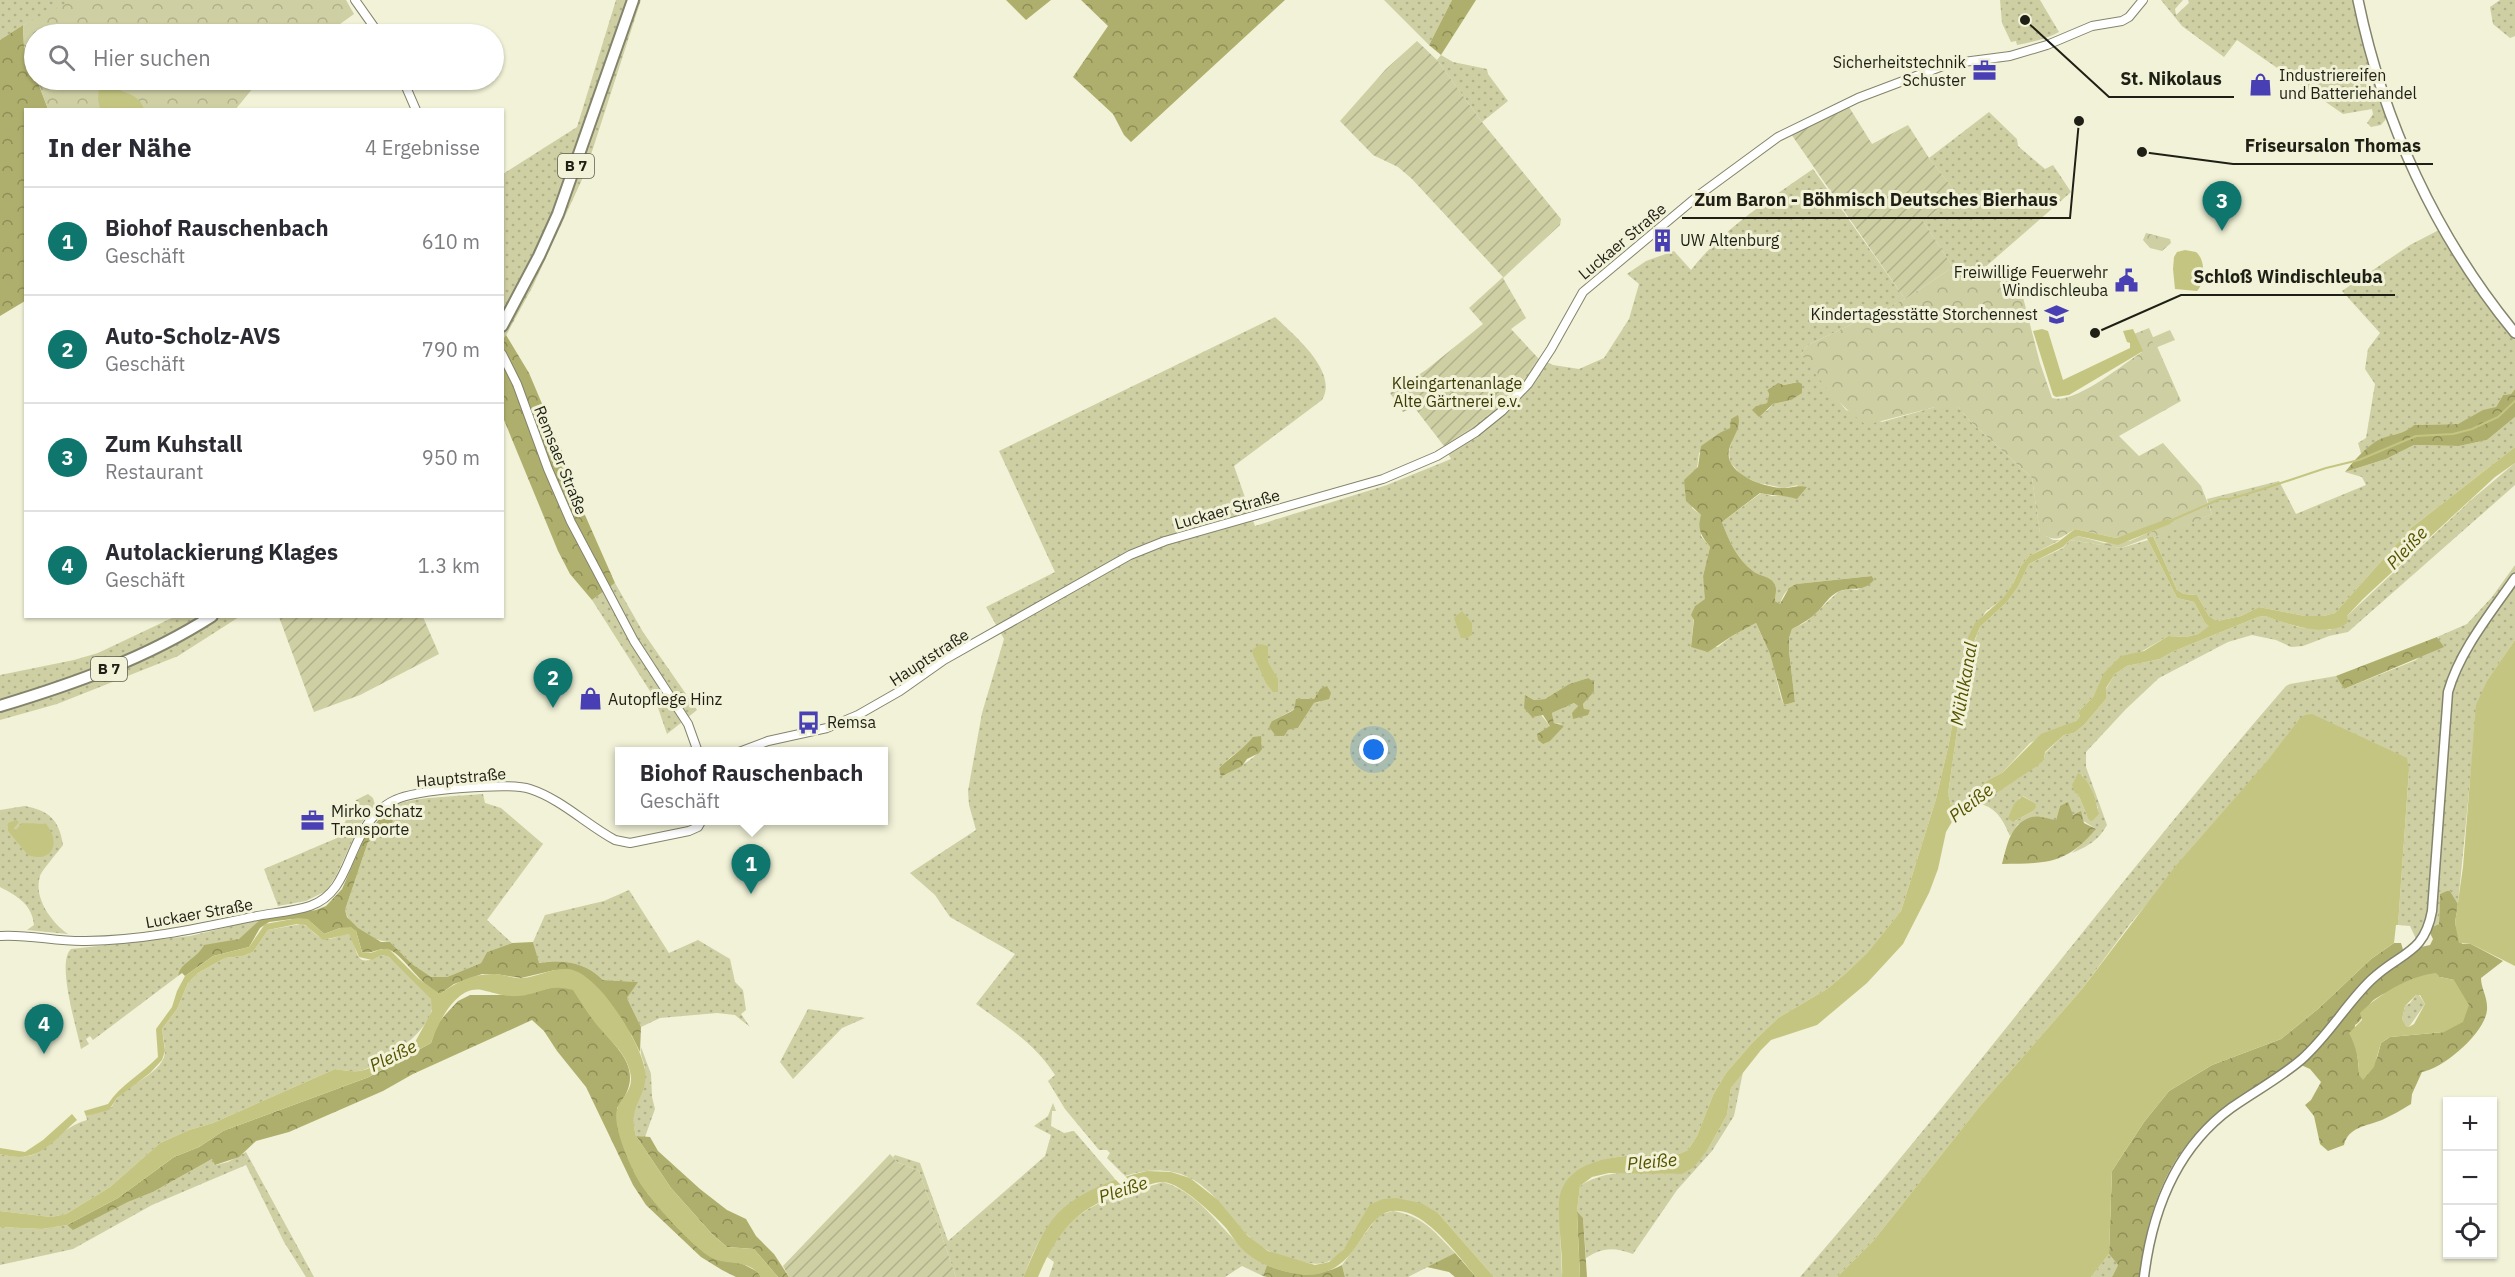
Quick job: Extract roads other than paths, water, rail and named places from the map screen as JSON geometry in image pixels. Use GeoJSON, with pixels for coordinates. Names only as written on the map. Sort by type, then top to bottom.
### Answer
{"type":"FeatureCollection","features":[{"type":"Feature","properties":{"kind":"highway","name":"B 7"},"geometry":{"type":"LineString","coordinates":[[504,324],[558,214],[633,0]]}},
{"type":"Feature","properties":{"kind":"highway","name":"B 7"},"geometry":{"type":"LineString","coordinates":[[0,706],[58,689],[118,665],[208,618]]}},
{"type":"Feature","properties":{"kind":"main road"},"geometry":{"type":"LineString","coordinates":[[2358,0],[2370,51],[2389,111],[2411,166],[2480,288],[2515,333]]}},
{"type":"Feature","properties":{"kind":"main road"},"geometry":{"type":"LineString","coordinates":[[2144,1277],[2157,1210],[2166,1187],[2179,1164],[2204,1131],[2230,1109],[2287,1072],[2337,1022],[2369,982],[2424,939],[2432,911],[2448,692],[2454,674],[2469,648],[2515,578]]}},
{"type":"Feature","properties":{"kind":"street"},"geometry":{"type":"LineString","coordinates":[[355,0],[372,24]]}},
{"type":"Feature","properties":{"kind":"street","name":"Luckaer Straße"},"geometry":{"type":"LineString","coordinates":[[997,630],[1130,555],[1165,540],[1383,479],[1437,456],[1476,432],[1502,411],[1528,384],[1551,349],[1582,292],[1699,195],[1774,139],[1858,98],[1948,64],[2010,56],[2047,45],[2091,26],[2122,21],[2129,17],[2143,0]]}},
{"type":"Feature","properties":{"kind":"street"},"geometry":{"type":"LineString","coordinates":[[407,90],[415,108]]}},
{"type":"Feature","properties":{"kind":"street","name":"Remsaer Straße"},"geometry":{"type":"LineString","coordinates":[[504,358],[517,384],[548,470],[571,522],[634,640],[688,724],[696,747]]}},
{"type":"Feature","properties":{"kind":"street","name":"Hauptstraße"},"geometry":{"type":"LineString","coordinates":[[752,747],[768,741],[827,728],[858,715],[900,692],[944,660],[997,630]]}},
{"type":"Feature","properties":{"kind":"street","name":"Hauptstraße"},"geometry":{"type":"LineString","coordinates":[[361,834],[372,818],[396,799],[451,790],[508,785],[537,792],[615,840],[630,843],[689,831],[699,825]]}},
{"type":"Feature","properties":{"kind":"street","name":"Luckaer Straße"},"geometry":{"type":"LineString","coordinates":[[0,936],[86,941],[169,935],[309,906],[327,898],[337,885],[361,834]]}},
{"type":"Feature","properties":{"kind":"water"},"geometry":{"type":"Polygon","coordinates":[[[99,90],[120,90],[134,96],[144,108],[100,108],[99,90]]]}},
{"type":"Feature","properties":{"kind":"water"},"geometry":{"type":"Polygon","coordinates":[[[2185,250],[2196,252],[2202,260],[2203,277],[2197,291],[2175,289],[2174,257],[2177,252],[2185,250]]]}},
{"type":"Feature","properties":{"kind":"water"},"geometry":{"type":"Polygon","coordinates":[[[2042,329],[2048,331],[2063,380],[2130,348],[2130,343],[2127,342],[2123,331],[2133,329],[2143,351],[2069,395],[2056,397],[2053,395],[2033,331],[2042,329]]]}},
{"type":"Feature","properties":{"kind":"water"},"geometry":{"type":"Polygon","coordinates":[[[2515,447],[2515,463],[2495,477],[2363,599],[2347,616],[2348,622],[2340,627],[2319,630],[2284,623],[2265,616],[2258,617],[2160,659],[2127,666],[2115,674],[2106,688],[2106,699],[2084,725],[2074,733],[2064,735],[2045,752],[2044,760],[2037,766],[1980,804],[1956,815],[1946,832],[1938,869],[1929,893],[1903,944],[1867,983],[1817,1025],[1771,1040],[1761,1050],[1731,1088],[1727,1115],[1708,1149],[1694,1167],[1682,1174],[1609,1173],[1592,1177],[1580,1186],[1577,1211],[1580,1277],[1562,1277],[1559,1203],[1564,1186],[1574,1173],[1589,1164],[1606,1159],[1679,1154],[1688,1150],[1697,1136],[1713,1095],[1726,1073],[1752,1043],[1778,1018],[1827,989],[1845,974],[1867,953],[1901,911],[1936,799],[1949,743],[1967,639],[1975,623],[2003,598],[2029,556],[2058,542],[2075,529],[2116,538],[2167,519],[2173,520],[2170,524],[2118,545],[2078,536],[2063,547],[2029,564],[2018,587],[2007,602],[1980,627],[1975,639],[1963,690],[1948,794],[1951,805],[1959,805],[1988,780],[2002,773],[2041,734],[2076,721],[2080,716],[2078,712],[2093,697],[2104,673],[2121,656],[2144,651],[2168,636],[2186,637],[2198,634],[2209,626],[2205,623],[2194,602],[2177,598],[2147,538],[2153,536],[2177,590],[2184,594],[2197,595],[2209,616],[2217,621],[2241,616],[2259,607],[2305,616],[2324,616],[2335,613],[2411,528],[2515,447]]]}},
{"type":"Feature","properties":{"kind":"water"},"geometry":{"type":"Polygon","coordinates":[[[1462,611],[1472,623],[1472,635],[1467,638],[1461,638],[1454,618],[1462,611]]]}},
{"type":"Feature","properties":{"kind":"water"},"geometry":{"type":"Polygon","coordinates":[[[2515,640],[2515,966],[2471,944],[2459,943],[2455,923],[2463,867],[2476,705],[2488,679],[2515,640]]]}},
{"type":"Feature","properties":{"kind":"water"},"geometry":{"type":"Polygon","coordinates":[[[1260,644],[1268,646],[1268,662],[1278,679],[1278,692],[1273,692],[1266,683],[1253,655],[1252,650],[1260,644]]]}},
{"type":"Feature","properties":{"kind":"water"},"geometry":{"type":"Polygon","coordinates":[[[2312,714],[2407,758],[2409,770],[2398,925],[2396,925],[2394,943],[2371,959],[2318,1009],[2281,1039],[2212,1065],[2169,1091],[2144,1122],[2112,1171],[2109,1254],[2091,1277],[1837,1277],[1874,1240],[1980,1106],[2082,989],[2174,868],[2268,760],[2299,719],[2312,714]]]}},
{"type":"Feature","properties":{"kind":"water"},"geometry":{"type":"Polygon","coordinates":[[[2078,773],[2090,785],[2097,804],[2098,815],[2092,821],[2089,820],[2072,785],[2078,773]]]}},
{"type":"Feature","properties":{"kind":"water"},"geometry":{"type":"Polygon","coordinates":[[[2022,796],[2035,803],[2036,807],[2013,822],[2008,818],[2014,804],[2022,796]]]}},
{"type":"Feature","properties":{"kind":"water"},"geometry":{"type":"Polygon","coordinates":[[[16,820],[19,822],[14,828],[15,831],[22,823],[46,824],[53,838],[52,850],[49,854],[37,857],[28,855],[8,831],[8,823],[16,820]]]}},
{"type":"Feature","properties":{"kind":"water","name":"Pleiße"},"geometry":{"type":"Polygon","coordinates":[[[298,918],[308,919],[324,934],[351,927],[356,931],[362,952],[389,949],[419,979],[440,994],[466,979],[487,974],[522,978],[567,969],[591,981],[616,1010],[642,1058],[645,1079],[634,1116],[636,1136],[671,1188],[712,1234],[727,1247],[754,1249],[778,1277],[761,1277],[750,1267],[718,1260],[704,1253],[650,1197],[626,1154],[617,1124],[617,1109],[631,1084],[628,1065],[621,1052],[596,1024],[573,990],[564,988],[551,988],[519,996],[482,990],[464,993],[456,999],[443,1016],[431,1043],[369,1077],[223,1131],[199,1147],[174,1157],[118,1198],[67,1225],[42,1229],[0,1227],[0,1211],[51,1217],[66,1214],[110,1187],[160,1143],[189,1130],[213,1123],[335,1069],[359,1071],[367,1069],[400,1049],[414,1044],[432,1011],[431,999],[389,957],[382,955],[372,960],[359,957],[349,934],[323,940],[305,925],[297,924],[268,930],[253,952],[243,956],[225,958],[198,973],[188,983],[177,1009],[162,1029],[165,1051],[162,1060],[150,1073],[117,1098],[109,1110],[86,1116],[84,1111],[108,1104],[119,1091],[158,1057],[156,1029],[172,1007],[185,976],[213,956],[249,947],[265,924],[298,918]]]}},
{"type":"Feature","properties":{"kind":"water"},"geometry":{"type":"Polygon","coordinates":[[[2436,973],[2440,977],[2454,980],[2469,1005],[2463,1022],[2444,1032],[2390,1037],[2381,1043],[2374,1067],[2363,1080],[2359,1075],[2357,1053],[2349,1033],[2362,1020],[2360,1013],[2395,987],[2436,973]],[[2416,995],[2405,1006],[2402,1019],[2406,1026],[2414,1024],[2425,1004],[2420,995],[2416,995]]]}},
{"type":"Feature","properties":{"kind":"water"},"geometry":{"type":"Polygon","coordinates":[[[72,1114],[77,1120],[43,1150],[25,1157],[0,1154],[0,1148],[25,1152],[43,1140],[72,1114]]]}},
{"type":"Feature","properties":{"kind":"water","name":"Pleiße"},"geometry":{"type":"Polygon","coordinates":[[[1147,1171],[1171,1172],[1190,1178],[1218,1200],[1248,1236],[1268,1251],[1315,1265],[1329,1262],[1344,1249],[1369,1205],[1383,1199],[1396,1198],[1421,1203],[1438,1213],[1494,1277],[1476,1277],[1429,1225],[1411,1214],[1394,1211],[1381,1215],[1353,1251],[1341,1263],[1325,1272],[1304,1275],[1278,1270],[1249,1255],[1206,1208],[1180,1188],[1164,1182],[1154,1183],[1102,1201],[1089,1208],[1067,1227],[1051,1250],[1038,1277],[1023,1277],[1046,1229],[1069,1204],[1108,1183],[1147,1171]]]}},
{"type":"Feature","properties":{"kind":"waterway"},"geometry":{"type":"LineString","coordinates":[[2170,521],[2220,499],[2230,499],[2326,468],[2359,460],[2416,436],[2453,434],[2472,429],[2498,417],[2515,401]]}},
{"type":"Feature","properties":{"kind":"place","name":"St. Nikolaus"},"geometry":{"type":"Point","coordinates":[2025,20]}},
{"type":"Feature","properties":{"kind":"place","name":"Sicherheitstechnik Schuster"},"geometry":{"type":"Point","coordinates":[1984,71]}},
{"type":"Feature","properties":{"kind":"place","name":"Industriereifen und Batteriehandel"},"geometry":{"type":"Point","coordinates":[2261,84]}},
{"type":"Feature","properties":{"kind":"place","name":"Zum Baron - Böhmisch Deutsches Bierhaus"},"geometry":{"type":"Point","coordinates":[2079,121]}},
{"type":"Feature","properties":{"kind":"place","name":"Friseursalon Thomas"},"geometry":{"type":"Point","coordinates":[2142,152]}},
{"type":"Feature","properties":{"kind":"place","name":"Zum Kuhstall"},"geometry":{"type":"Point","coordinates":[2222,231]}},
{"type":"Feature","properties":{"kind":"place","name":"UW Altenburg"},"geometry":{"type":"Point","coordinates":[1662,240]}},
{"type":"Feature","properties":{"kind":"place","name":"Freiwillige Feuerwehr Windischleuba"},"geometry":{"type":"Point","coordinates":[2126,281]}},
{"type":"Feature","properties":{"kind":"place","name":"Kindertagesstätte Storchennest"},"geometry":{"type":"Point","coordinates":[2056,314]}},
{"type":"Feature","properties":{"kind":"place","name":"Schloß Windischleuba"},"geometry":{"type":"Point","coordinates":[2095,333]}},
{"type":"Feature","properties":{"kind":"place","name":"Autopflege Hinz"},"geometry":{"type":"Point","coordinates":[590,699]}},
{"type":"Feature","properties":{"kind":"place","name":"Auto-Scholz-AVS"},"geometry":{"type":"Point","coordinates":[553,708]}},
{"type":"Feature","properties":{"kind":"place","name":"Remsa"},"geometry":{"type":"Point","coordinates":[809,722]}},
{"type":"Feature","properties":{"kind":"place","name":"Mirko Schatz Transporte"},"geometry":{"type":"Point","coordinates":[313,820]}},
{"type":"Feature","properties":{"kind":"place","name":"Biohof Rauschenbach"},"geometry":{"type":"Point","coordinates":[751,894]}},
{"type":"Feature","properties":{"kind":"place","name":"Autolackierung Klages"},"geometry":{"type":"Point","coordinates":[44,1054]}},
{"type":"Feature","properties":{"kind":"park label","name":"Kleingartenanlage Alte Gärtnerei e.v."},"geometry":{"type":"Point","coordinates":[1457,392]}},
{"type":"Feature","properties":{"kind":"water label","name":"Mühlkanal"},"geometry":{"type":"Point","coordinates":[1964,684]}}]}
